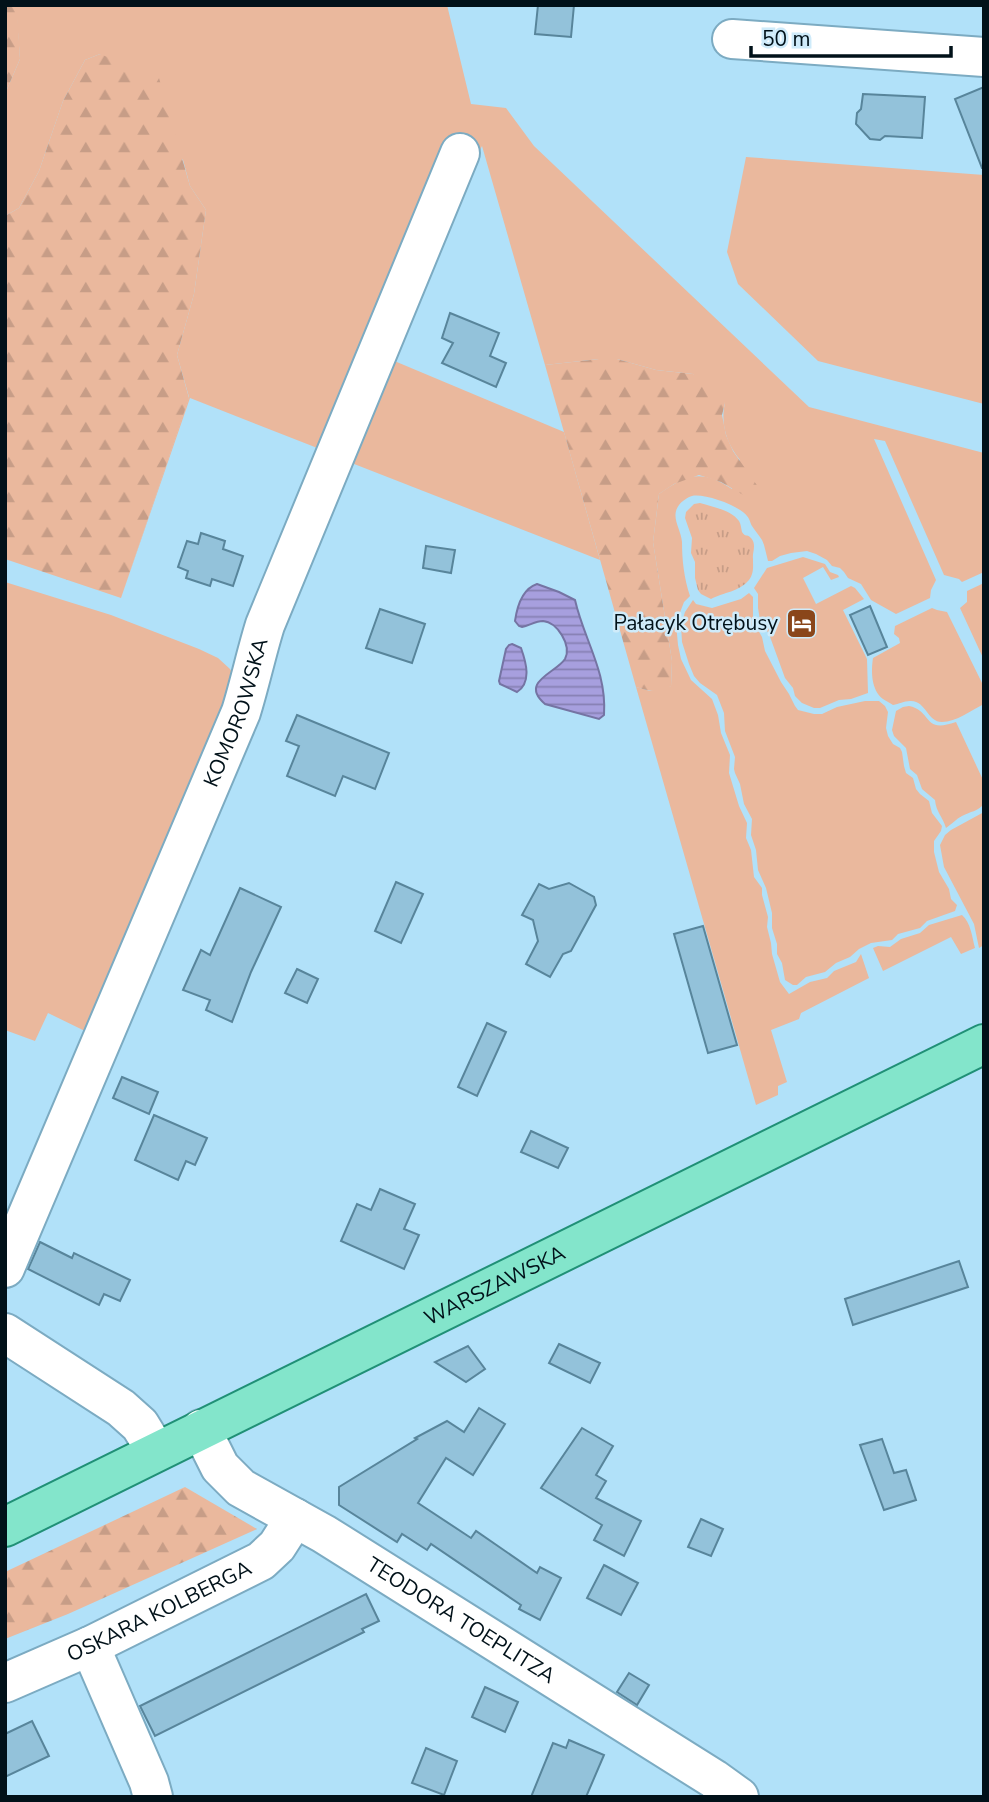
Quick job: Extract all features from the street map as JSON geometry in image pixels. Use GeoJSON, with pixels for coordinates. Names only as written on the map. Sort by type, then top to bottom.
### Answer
{"type":"FeatureCollection","features":[{"type":"Feature","properties":{"kind":"main road","name":"WARSZAWSKA"},"geometry":{"type":"LineString","coordinates":[[5,1527],[984,1044]]}},
{"type":"Feature","properties":{"kind":"street"},"geometry":{"type":"LineString","coordinates":[[733,39],[984,57]]}},
{"type":"Feature","properties":{"kind":"street","name":"KOMOROWSKA"},"geometry":{"type":"LineString","coordinates":[[5,1268],[241,712],[265,625],[460,153]]}},
{"type":"Feature","properties":{"kind":"street"},"geometry":{"type":"LineString","coordinates":[[5,1333],[121,1408],[139,1425],[156,1451]]}},
{"type":"Feature","properties":{"kind":"street","name":"TEODORA TOEPLITZA"},"geometry":{"type":"LineString","coordinates":[[201,1429],[220,1467],[234,1482],[324,1534],[739,1797]]}},
{"type":"Feature","properties":{"kind":"street","name":"OSKARA KOLBERGA"},"geometry":{"type":"LineString","coordinates":[[5,1683],[90,1646],[261,1561],[277,1546],[295,1518]]}},
{"type":"Feature","properties":{"kind":"street"},"geometry":{"type":"LineString","coordinates":[[90,1646],[153,1797]]}},
{"type":"Feature","properties":{"kind":"green space"},"geometry":{"type":"Polygon","coordinates":[[[5,5],[17,6],[20,59],[5,94],[5,5]]]}},
{"type":"Feature","properties":{"kind":"green space"},"geometry":{"type":"Polygon","coordinates":[[[16,5],[447,5],[471,104],[506,108],[534,146],[809,407],[984,453],[984,572],[962,582],[944,575],[885,441],[874,439],[936,580],[930,598],[896,614],[871,600],[861,584],[848,578],[840,568],[832,566],[816,554],[807,551],[791,553],[768,561],[762,540],[748,517],[730,504],[705,496],[692,496],[682,502],[677,510],[676,519],[690,596],[684,602],[676,623],[681,659],[691,680],[712,699],[718,715],[721,733],[730,755],[729,773],[747,823],[746,838],[751,850],[754,877],[762,888],[772,954],[780,982],[789,994],[856,962],[861,954],[869,978],[801,1013],[799,1019],[771,1030],[787,1082],[778,1086],[778,1095],[756,1105],[636,687],[650,691],[671,686],[672,661],[653,542],[659,494],[686,478],[695,476],[712,479],[732,489],[740,460],[726,433],[723,419],[725,403],[693,374],[656,370],[617,359],[545,365],[482,146],[325,451],[190,398],[121,598],[189,397],[177,355],[194,294],[206,210],[190,186],[183,160],[100,54],[85,60],[63,101],[39,171],[19,208],[5,216],[5,94],[20,59],[16,5]]]}},
{"type":"Feature","properties":{"kind":"green space"},"geometry":{"type":"Polygon","coordinates":[[[100,54],[159,78],[190,186],[206,210],[194,294],[177,355],[189,398],[121,598],[5,559],[5,216],[19,208],[39,171],[63,101],[85,60],[100,54]]]}},
{"type":"Feature","properties":{"kind":"green space"},"geometry":{"type":"Polygon","coordinates":[[[746,157],[984,175],[984,404],[818,361],[738,284],[727,252],[746,157]]]}},
{"type":"Feature","properties":{"kind":"green space"},"geometry":{"type":"Polygon","coordinates":[[[617,359],[656,370],[693,374],[719,385],[725,403],[722,415],[726,435],[733,451],[761,491],[757,498],[750,499],[721,482],[699,475],[674,484],[659,494],[653,542],[672,661],[671,686],[658,691],[636,687],[545,365],[617,359]]]}},
{"type":"Feature","properties":{"kind":"green space"},"geometry":{"type":"Polygon","coordinates":[[[392,360],[564,432],[600,560],[349,462],[392,360]]]}},
{"type":"Feature","properties":{"kind":"green space"},"geometry":{"type":"Polygon","coordinates":[[[700,503],[736,517],[742,532],[751,538],[754,546],[753,570],[749,580],[736,589],[711,599],[698,590],[695,562],[691,553],[692,538],[685,518],[686,512],[694,504],[700,503]]]}},
{"type":"Feature","properties":{"kind":"green space"},"geometry":{"type":"Polygon","coordinates":[[[803,557],[825,564],[830,572],[839,577],[831,580],[823,567],[803,578],[816,604],[851,586],[864,599],[843,610],[867,659],[868,693],[820,708],[802,703],[785,678],[769,634],[760,620],[758,594],[754,588],[767,568],[803,557]]]}},
{"type":"Feature","properties":{"kind":"green space"},"geometry":{"type":"Polygon","coordinates":[[[5,582],[111,615],[199,649],[218,658],[230,669],[237,681],[87,1032],[48,1013],[35,1041],[5,1030],[5,582]]]}},
{"type":"Feature","properties":{"kind":"green space"},"geometry":{"type":"Polygon","coordinates":[[[984,583],[984,660],[960,608],[967,602],[967,591],[984,583]]]}},
{"type":"Feature","properties":{"kind":"green space"},"geometry":{"type":"Polygon","coordinates":[[[749,593],[753,597],[753,621],[762,637],[765,651],[798,710],[822,714],[837,707],[865,701],[879,701],[885,706],[888,712],[888,736],[893,744],[900,748],[906,773],[913,778],[920,794],[929,801],[932,813],[942,826],[934,841],[934,852],[939,872],[949,889],[951,899],[957,905],[955,911],[927,921],[920,928],[898,934],[892,940],[871,943],[859,949],[825,972],[806,977],[797,985],[785,980],[782,963],[777,954],[772,913],[758,870],[751,835],[752,819],[744,804],[735,773],[735,757],[725,731],[724,713],[717,695],[694,676],[682,642],[681,625],[693,600],[696,604],[712,608],[741,599],[749,593]]]}},
{"type":"Feature","properties":{"kind":"green space"},"geometry":{"type":"Polygon","coordinates":[[[932,608],[947,612],[984,687],[984,704],[958,718],[942,722],[933,719],[915,702],[893,705],[883,699],[876,691],[872,669],[873,658],[900,643],[894,634],[895,626],[932,608]]]}},
{"type":"Feature","properties":{"kind":"green space"},"geometry":{"type":"Polygon","coordinates":[[[909,706],[922,712],[933,724],[956,722],[984,782],[984,804],[946,828],[935,800],[922,789],[917,775],[910,769],[906,748],[894,736],[892,730],[896,711],[909,706]]]}},
{"type":"Feature","properties":{"kind":"green space"},"geometry":{"type":"Polygon","coordinates":[[[984,812],[984,945],[979,948],[974,924],[944,867],[940,845],[951,830],[984,812]]]}},
{"type":"Feature","properties":{"kind":"green space"},"geometry":{"type":"Polygon","coordinates":[[[962,915],[969,926],[975,948],[961,954],[951,937],[883,971],[873,948],[890,947],[901,939],[920,933],[929,925],[962,915]]]}},
{"type":"Feature","properties":{"kind":"green space"},"geometry":{"type":"Polygon","coordinates":[[[185,1487],[257,1529],[68,1614],[5,1639],[5,1572],[185,1487]]]}},
{"type":"Feature","properties":{"kind":"shaded area"},"geometry":{"type":"Polygon","coordinates":[[[537,584],[575,600],[602,684],[604,715],[599,719],[545,704],[538,696],[536,690],[542,678],[565,659],[567,653],[562,635],[553,625],[543,621],[522,627],[515,621],[524,594],[537,584]]]}},
{"type":"Feature","properties":{"kind":"shaded area"},"geometry":{"type":"Polygon","coordinates":[[[512,644],[521,648],[526,665],[525,683],[517,692],[499,681],[506,649],[512,644]]]}},
{"type":"Feature","properties":{"kind":"building"},"geometry":{"type":"Polygon","coordinates":[[[538,5],[574,5],[571,37],[535,34],[538,5]]]}},
{"type":"Feature","properties":{"kind":"building"},"geometry":{"type":"Polygon","coordinates":[[[984,87],[984,168],[982,168],[955,99],[984,87]]]}},
{"type":"Feature","properties":{"kind":"building"},"geometry":{"type":"Polygon","coordinates":[[[863,94],[925,97],[922,138],[885,136],[880,140],[870,139],[856,124],[863,94]]]}},
{"type":"Feature","properties":{"kind":"building"},"geometry":{"type":"Polygon","coordinates":[[[450,313],[499,333],[490,356],[506,363],[496,387],[442,363],[453,343],[442,338],[450,313]]]}},
{"type":"Feature","properties":{"kind":"building"},"geometry":{"type":"Polygon","coordinates":[[[201,533],[225,541],[223,549],[243,556],[233,586],[212,579],[210,586],[186,578],[188,571],[178,567],[187,541],[198,544],[201,533]]]}},
{"type":"Feature","properties":{"kind":"building"},"geometry":{"type":"Polygon","coordinates":[[[426,546],[455,550],[451,573],[423,568],[426,546]]]}},
{"type":"Feature","properties":{"kind":"building"},"geometry":{"type":"Polygon","coordinates":[[[870,606],[887,647],[868,655],[850,615],[870,606]]]}},
{"type":"Feature","properties":{"kind":"building"},"geometry":{"type":"Polygon","coordinates":[[[380,609],[425,624],[412,663],[366,648],[380,609]]]}},
{"type":"Feature","properties":{"kind":"building"},"geometry":{"type":"Polygon","coordinates":[[[297,715],[389,753],[375,789],[343,776],[335,796],[287,776],[299,746],[286,741],[297,715]]]}},
{"type":"Feature","properties":{"kind":"building"},"geometry":{"type":"Polygon","coordinates":[[[396,882],[423,894],[401,943],[375,931],[396,882]]]}},
{"type":"Feature","properties":{"kind":"building"},"geometry":{"type":"Polygon","coordinates":[[[569,883],[594,897],[596,905],[571,951],[563,954],[550,977],[526,964],[538,941],[533,920],[522,915],[539,884],[549,889],[569,883]]]}},
{"type":"Feature","properties":{"kind":"building"},"geometry":{"type":"Polygon","coordinates":[[[240,888],[281,907],[251,972],[232,1022],[206,1010],[210,1000],[183,990],[201,950],[210,955],[240,888]]]}},
{"type":"Feature","properties":{"kind":"building"},"geometry":{"type":"Polygon","coordinates":[[[703,926],[737,1045],[708,1053],[674,934],[703,926]]]}},
{"type":"Feature","properties":{"kind":"building"},"geometry":{"type":"Polygon","coordinates":[[[297,969],[318,979],[307,1003],[285,993],[297,969]]]}},
{"type":"Feature","properties":{"kind":"building"},"geometry":{"type":"Polygon","coordinates":[[[487,1023],[506,1032],[477,1096],[458,1087],[487,1023]]]}},
{"type":"Feature","properties":{"kind":"building"},"geometry":{"type":"Polygon","coordinates":[[[122,1077],[158,1092],[149,1114],[113,1098],[122,1077]]]}},
{"type":"Feature","properties":{"kind":"building"},"geometry":{"type":"Polygon","coordinates":[[[154,1115],[207,1138],[195,1165],[186,1161],[178,1180],[135,1160],[154,1115]]]}},
{"type":"Feature","properties":{"kind":"building"},"geometry":{"type":"Polygon","coordinates":[[[531,1131],[568,1148],[558,1168],[521,1152],[531,1131]]]}},
{"type":"Feature","properties":{"kind":"building"},"geometry":{"type":"Polygon","coordinates":[[[380,1189],[415,1204],[404,1229],[419,1235],[404,1269],[341,1241],[357,1204],[371,1210],[380,1189]]]}},
{"type":"Feature","properties":{"kind":"building"},"geometry":{"type":"Polygon","coordinates":[[[40,1242],[72,1258],[74,1253],[130,1280],[120,1301],[104,1294],[99,1305],[28,1269],[40,1242]]]}},
{"type":"Feature","properties":{"kind":"building"},"geometry":{"type":"Polygon","coordinates":[[[959,1261],[968,1287],[853,1325],[845,1299],[959,1261]]]}},
{"type":"Feature","properties":{"kind":"building"},"geometry":{"type":"Polygon","coordinates":[[[559,1344],[600,1363],[590,1383],[549,1363],[559,1344]]]}},
{"type":"Feature","properties":{"kind":"building"},"geometry":{"type":"Polygon","coordinates":[[[468,1346],[485,1369],[466,1382],[435,1362],[468,1346]]]}},
{"type":"Feature","properties":{"kind":"building"},"geometry":{"type":"Polygon","coordinates":[[[479,1408],[505,1424],[473,1475],[446,1458],[418,1503],[471,1538],[476,1531],[537,1573],[540,1567],[561,1578],[540,1620],[519,1609],[521,1605],[431,1544],[427,1550],[402,1534],[397,1542],[339,1505],[339,1487],[417,1439],[415,1438],[447,1421],[464,1432],[479,1408]]]}},
{"type":"Feature","properties":{"kind":"building"},"geometry":{"type":"Polygon","coordinates":[[[582,1428],[613,1446],[596,1475],[606,1481],[596,1498],[641,1521],[624,1556],[594,1540],[602,1525],[541,1488],[582,1428]]]}},
{"type":"Feature","properties":{"kind":"building"},"geometry":{"type":"Polygon","coordinates":[[[882,1439],[894,1473],[906,1470],[916,1500],[884,1510],[860,1445],[882,1439]]]}},
{"type":"Feature","properties":{"kind":"building"},"geometry":{"type":"Polygon","coordinates":[[[701,1519],[723,1529],[711,1556],[688,1547],[701,1519]]]}},
{"type":"Feature","properties":{"kind":"building"},"geometry":{"type":"Polygon","coordinates":[[[604,1565],[638,1583],[621,1615],[587,1598],[604,1565]]]}},
{"type":"Feature","properties":{"kind":"building"},"geometry":{"type":"Polygon","coordinates":[[[366,1594],[379,1621],[362,1629],[364,1632],[155,1736],[140,1706],[366,1594]]]}},
{"type":"Feature","properties":{"kind":"building"},"geometry":{"type":"Polygon","coordinates":[[[629,1673],[649,1685],[637,1705],[617,1692],[629,1673]]]}},
{"type":"Feature","properties":{"kind":"building"},"geometry":{"type":"Polygon","coordinates":[[[485,1687],[518,1702],[505,1732],[472,1717],[485,1687]]]}},
{"type":"Feature","properties":{"kind":"building"},"geometry":{"type":"Polygon","coordinates":[[[32,1721],[49,1756],[5,1777],[5,1734],[32,1721]]]}},
{"type":"Feature","properties":{"kind":"building"},"geometry":{"type":"Polygon","coordinates":[[[569,1740],[604,1755],[586,1797],[531,1797],[553,1743],[566,1748],[569,1740]]]}},
{"type":"Feature","properties":{"kind":"building"},"geometry":{"type":"Polygon","coordinates":[[[426,1748],[457,1761],[444,1795],[412,1783],[426,1748]]]}},
{"type":"Feature","properties":{"kind":"place","name":"Pałacyk Otrębusy"},"geometry":{"type":"Point","coordinates":[801,623]}}]}
